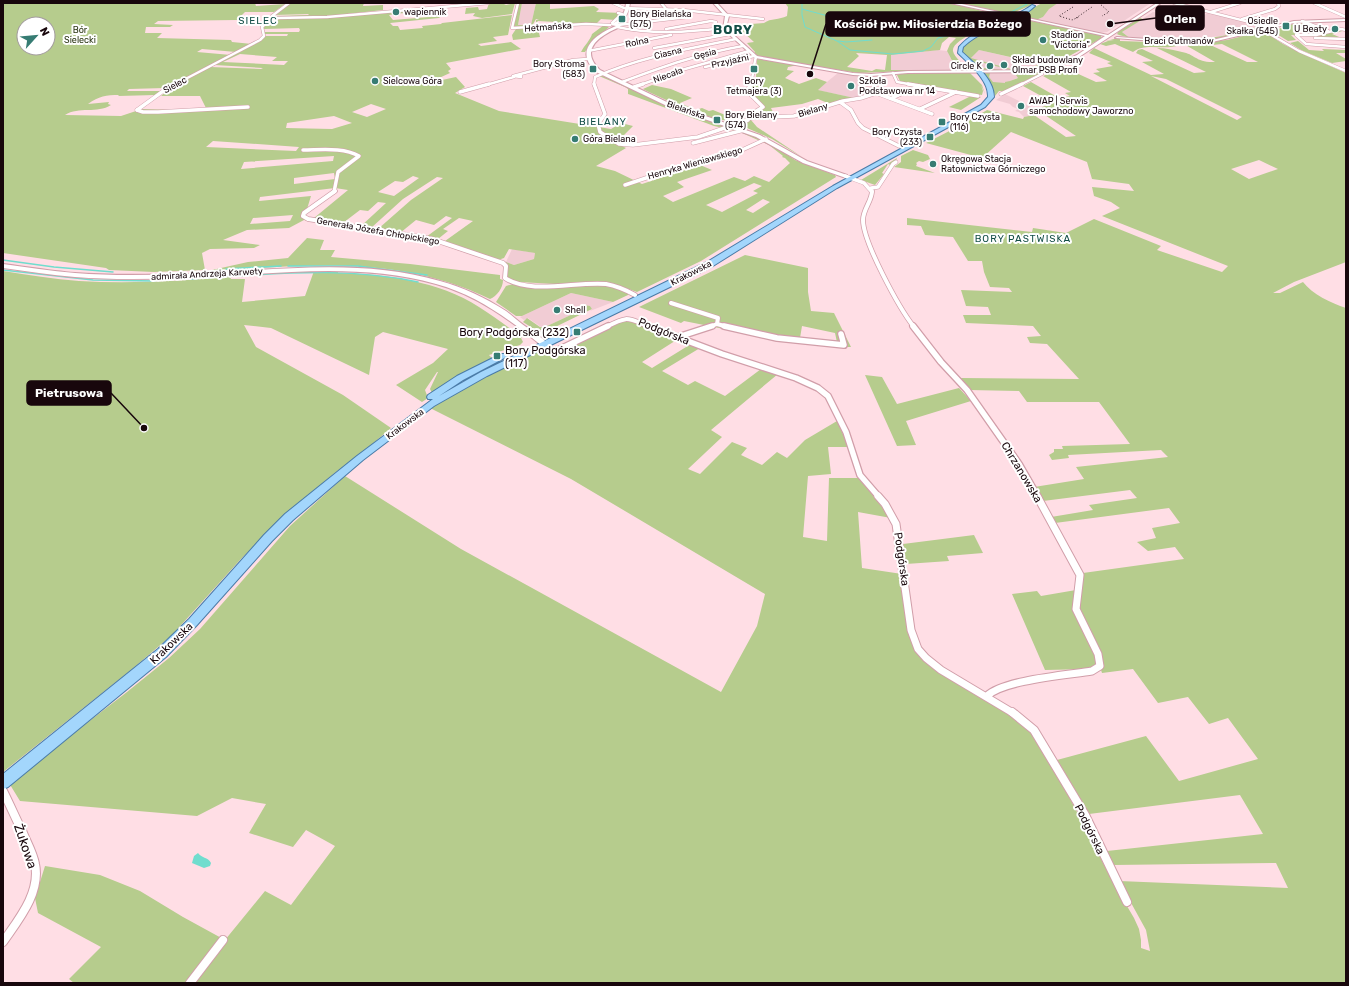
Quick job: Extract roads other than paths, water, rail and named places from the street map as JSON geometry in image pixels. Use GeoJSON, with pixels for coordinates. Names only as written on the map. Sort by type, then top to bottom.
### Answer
{"type":"FeatureCollection","features":[{"type":"Feature","properties":{"kind":"main road"},"geometry":{"type":"LineString","coordinates":[[974,71],[957,54],[955,49],[956,46],[965,38],[1013,17],[1038,3]]}},
{"type":"Feature","properties":{"kind":"main road","name":"Krakowska"},"geometry":{"type":"LineString","coordinates":[[538,341],[706,260],[899,146],[982,101],[987,94],[986,90],[974,71]]}},
{"type":"Feature","properties":{"kind":"main road","name":"Krakowska"},"geometry":{"type":"LineString","coordinates":[[3,782],[162,653],[193,622],[274,531],[387,433],[447,385],[473,371],[538,341],[696,272],[847,177],[987,102],[992,96],[992,90],[974,71]]}},
{"type":"Feature","properties":{"kind":"street","name":"Sielec"},"geometry":{"type":"LineString","coordinates":[[248,107],[158,112],[143,112],[137,110],[166,89],[260,40],[264,36],[262,26],[269,20],[276,18],[272,16],[274,13],[289,3]]}},
{"type":"Feature","properties":{"kind":"street"},"geometry":{"type":"LineString","coordinates":[[276,18],[327,17],[489,3]]}},
{"type":"Feature","properties":{"kind":"street","name":"Hetmańska"},"geometry":{"type":"LineString","coordinates":[[518,3],[512,28],[615,24]]}},
{"type":"Feature","properties":{"kind":"street"},"geometry":{"type":"LineString","coordinates":[[613,3],[626,9],[676,10],[763,19]]}},
{"type":"Feature","properties":{"kind":"street"},"geometry":{"type":"LineString","coordinates":[[460,92],[514,77],[514,75],[521,75],[573,60],[587,59],[588,51],[592,45],[626,15],[628,3]]}},
{"type":"Feature","properties":{"kind":"street"},"geometry":{"type":"LineString","coordinates":[[661,3],[667,10]]}},
{"type":"Feature","properties":{"kind":"street"},"geometry":{"type":"LineString","coordinates":[[715,3],[728,18],[724,28]]}},
{"type":"Feature","properties":{"kind":"street"},"geometry":{"type":"LineString","coordinates":[[947,3],[1013,17]]}},
{"type":"Feature","properties":{"kind":"street"},"geometry":{"type":"LineString","coordinates":[[952,3],[1013,17]]}},
{"type":"Feature","properties":{"kind":"street"},"geometry":{"type":"LineString","coordinates":[[724,28],[755,56],[856,74],[871,75],[974,71],[1041,71],[1049,70],[1078,56],[1103,40],[1113,36],[1159,3]]}},
{"type":"Feature","properties":{"kind":"street"},"geometry":{"type":"LineString","coordinates":[[1174,3],[1273,28]]}},
{"type":"Feature","properties":{"kind":"street"},"geometry":{"type":"LineString","coordinates":[[1210,12],[1240,3]]}},
{"type":"Feature","properties":{"kind":"street"},"geometry":{"type":"LineString","coordinates":[[1240,20],[1275,9],[1279,6],[1278,3]]}},
{"type":"Feature","properties":{"kind":"street"},"geometry":{"type":"LineString","coordinates":[[1314,3],[1346,17]]}},
{"type":"Feature","properties":{"kind":"street"},"geometry":{"type":"LineString","coordinates":[[646,9],[656,20]]}},
{"type":"Feature","properties":{"kind":"street"},"geometry":{"type":"LineString","coordinates":[[661,10],[668,19]]}},
{"type":"Feature","properties":{"kind":"street"},"geometry":{"type":"LineString","coordinates":[[676,10],[682,18]]}},
{"type":"Feature","properties":{"kind":"street"},"geometry":{"type":"LineString","coordinates":[[615,24],[622,14],[618,13]]}},
{"type":"Feature","properties":{"kind":"street"},"geometry":{"type":"LineString","coordinates":[[615,24],[688,17]]}},
{"type":"Feature","properties":{"kind":"street","name":"Braci Gutmanów"},"geometry":{"type":"LineString","coordinates":[[1013,17],[1131,40],[1180,42],[1208,42],[1225,40],[1302,21],[1346,20]]}},
{"type":"Feature","properties":{"kind":"street"},"geometry":{"type":"LineString","coordinates":[[1302,21],[1330,31]]}},
{"type":"Feature","properties":{"kind":"street"},"geometry":{"type":"LineString","coordinates":[[655,33],[707,22],[716,22]]}},
{"type":"Feature","properties":{"kind":"street"},"geometry":{"type":"LineString","coordinates":[[615,24],[639,32],[655,33],[686,32],[724,28]]}},
{"type":"Feature","properties":{"kind":"street"},"geometry":{"type":"LineString","coordinates":[[1297,38],[1296,35],[1316,35],[1346,29]]}},
{"type":"Feature","properties":{"kind":"street"},"geometry":{"type":"LineString","coordinates":[[1263,30],[1269,32],[1285,43],[1346,71]]}},
{"type":"Feature","properties":{"kind":"street","name":"Rolna"},"geometry":{"type":"LineString","coordinates":[[588,51],[686,32]]}},
{"type":"Feature","properties":{"kind":"street"},"geometry":{"type":"LineString","coordinates":[[654,48],[730,34]]}},
{"type":"Feature","properties":{"kind":"street"},"geometry":{"type":"LineString","coordinates":[[1297,38],[1346,39]]}},
{"type":"Feature","properties":{"kind":"street"},"geometry":{"type":"LineString","coordinates":[[1297,38],[1306,44],[1346,46]]}},
{"type":"Feature","properties":{"kind":"street","name":"Ciasna"},"geometry":{"type":"LineString","coordinates":[[603,74],[658,55],[736,39]]}},
{"type":"Feature","properties":{"kind":"street"},"geometry":{"type":"LineString","coordinates":[[1285,43],[1292,42]]}},
{"type":"Feature","properties":{"kind":"street","name":"Gęsia"},"geometry":{"type":"LineString","coordinates":[[622,82],[668,64],[716,51],[743,46]]}},
{"type":"Feature","properties":{"kind":"street","name":"Niecała"},"geometry":{"type":"LineString","coordinates":[[635,88],[685,69],[749,51]]}},
{"type":"Feature","properties":{"kind":"street"},"geometry":{"type":"LineString","coordinates":[[603,74],[595,77],[594,80],[597,97],[605,114],[598,124],[603,135],[624,145],[698,137],[746,120],[750,118],[753,113],[763,107],[750,94],[748,89],[753,79],[755,56]]}},
{"type":"Feature","properties":{"kind":"street","name":"Przyjaźni"},"geometry":{"type":"LineString","coordinates":[[705,67],[755,56]]}},
{"type":"Feature","properties":{"kind":"street","name":"Bielańska"},"geometry":{"type":"LineString","coordinates":[[587,59],[593,67],[603,74],[669,105],[744,130],[766,139],[796,158],[847,177]]}},
{"type":"Feature","properties":{"kind":"street"},"geometry":{"type":"LineString","coordinates":[[1001,94],[1042,74],[1041,71]]}},
{"type":"Feature","properties":{"kind":"street"},"geometry":{"type":"LineString","coordinates":[[893,73],[897,82],[978,96]]}},
{"type":"Feature","properties":{"kind":"street"},"geometry":{"type":"LineString","coordinates":[[892,98],[920,86]]}},
{"type":"Feature","properties":{"kind":"street"},"geometry":{"type":"LineString","coordinates":[[920,109],[956,92]]}},
{"type":"Feature","properties":{"kind":"street","name":"Bielany"},"geometry":{"type":"LineString","coordinates":[[750,118],[794,116],[876,93],[892,98]]}},
{"type":"Feature","properties":{"kind":"street"},"geometry":{"type":"LineString","coordinates":[[892,98],[932,114]]}},
{"type":"Feature","properties":{"kind":"street"},"geometry":{"type":"LineString","coordinates":[[840,102],[852,111],[858,123],[863,128],[887,138],[899,146]]}},
{"type":"Feature","properties":{"kind":"street"},"geometry":{"type":"LineString","coordinates":[[693,143],[744,130]]}},
{"type":"Feature","properties":{"kind":"street","name":"Henryka Wieniawskiego"},"geometry":{"type":"LineString","coordinates":[[625,185],[697,161],[742,150],[766,139]]}},
{"type":"Feature","properties":{"kind":"street","name":"Generała Józefa Chłopickiego"},"geometry":{"type":"LineString","coordinates":[[303,150],[347,152],[359,156],[338,172],[335,191],[307,210],[304,214],[304,218],[426,238],[448,244],[503,263],[506,266],[506,280],[524,284],[554,286],[602,283],[623,288],[635,294]]}},
{"type":"Feature","properties":{"kind":"street"},"geometry":{"type":"LineString","coordinates":[[847,177],[870,187],[878,186],[896,162]]}},
{"type":"Feature","properties":{"kind":"street","name":"Chrzanowska"},"geometry":{"type":"LineString","coordinates":[[870,187],[873,193],[867,204],[863,219],[865,233],[895,298],[940,362],[967,390],[1019,464],[1079,571],[1076,609],[1100,661],[1100,666],[1092,671],[1009,684],[990,692],[987,696]]}},
{"type":"Feature","properties":{"kind":"street","name":"admirała Andrzeja Karwety"},"geometry":{"type":"LineString","coordinates":[[3,266],[75,275],[106,276],[186,276],[335,269],[370,271],[411,277],[454,292],[484,307],[538,341]]}},
{"type":"Feature","properties":{"kind":"street"},"geometry":{"type":"LineString","coordinates":[[670,303],[718,318],[717,324]]}},
{"type":"Feature","properties":{"kind":"street","name":"Podgórska"},"geometry":{"type":"LineString","coordinates":[[538,341],[548,351],[556,351],[625,318],[634,319],[722,354],[796,378],[818,388],[828,396],[846,432],[860,475],[885,504],[896,524],[911,630],[918,648],[926,658],[942,670],[1018,716],[1034,730],[1085,815],[1126,902]]}},
{"type":"Feature","properties":{"kind":"street"},"geometry":{"type":"LineString","coordinates":[[678,337],[717,324],[777,338],[844,345],[841,334]]}},
{"type":"Feature","properties":{"kind":"street","name":"Żukowa"},"geometry":{"type":"LineString","coordinates":[[3,791],[11,806],[36,867],[34,890],[28,905],[3,942]]}},
{"type":"Feature","properties":{"kind":"street"},"geometry":{"type":"LineString","coordinates":[[190,983],[223,940]]}},
{"type":"Feature","properties":{"kind":"waterway"},"geometry":{"type":"LineString","coordinates":[[802,3],[802,9]]}},
{"type":"Feature","properties":{"kind":"waterway"},"geometry":{"type":"LineString","coordinates":[[1011,12],[1029,3]]}},
{"type":"Feature","properties":{"kind":"waterway"},"geometry":{"type":"LineString","coordinates":[[802,9],[876,29]]}},
{"type":"Feature","properties":{"kind":"waterway"},"geometry":{"type":"LineString","coordinates":[[802,9],[805,27],[837,41],[850,50],[893,54],[923,51],[931,47],[938,38],[979,28],[1002,16]]}},
{"type":"Feature","properties":{"kind":"waterway"},"geometry":{"type":"LineString","coordinates":[[838,41],[846,42],[872,40]]}},
{"type":"Feature","properties":{"kind":"waterway"},"geometry":{"type":"LineString","coordinates":[[3,260],[54,267],[113,272]]}},
{"type":"Feature","properties":{"kind":"waterway"},"geometry":{"type":"LineString","coordinates":[[226,269],[281,266]]}},
{"type":"Feature","properties":{"kind":"waterway"},"geometry":{"type":"LineString","coordinates":[[288,266],[358,266],[427,275]]}},
{"type":"Feature","properties":{"kind":"waterway"},"geometry":{"type":"LineString","coordinates":[[3,270],[93,280],[155,281]]}},
{"type":"Feature","properties":{"kind":"waterway"},"geometry":{"type":"LineString","coordinates":[[236,276],[282,273],[350,273],[418,282]]}},
{"type":"Feature","properties":{"kind":"waterway"},"geometry":{"type":"LineString","coordinates":[[190,279],[231,276]]}},
{"type":"Feature","properties":{"kind":"railway"},"geometry":{"type":"LineString","coordinates":[[1099,3],[1109,12],[1102,16]]}},
{"type":"Feature","properties":{"kind":"railway"},"geometry":{"type":"LineString","coordinates":[[1073,7],[1059,16],[1072,20],[1079,17]]}},
{"type":"Feature","properties":{"kind":"railway"},"geometry":{"type":"LineString","coordinates":[[1076,18],[1092,7]]}},
{"type":"Feature","properties":{"kind":"place","name":"wapiennik"},"geometry":{"type":"Point","coordinates":[396,12]}},
{"type":"Feature","properties":{"kind":"place","name":"Bory Bielańska (575)"},"geometry":{"type":"Point","coordinates":[622,19]}},
{"type":"Feature","properties":{"kind":"place","name":"Orlen"},"geometry":{"type":"Point","coordinates":[1110,24]}},
{"type":"Feature","properties":{"kind":"place","name":"Osiedle Skałka (545)"},"geometry":{"type":"Point","coordinates":[1286,26]}},
{"type":"Feature","properties":{"kind":"place","name":"U Beaty"},"geometry":{"type":"Point","coordinates":[1335,29]}},
{"type":"Feature","properties":{"kind":"place","name":"Stadion \"Victoria\""},"geometry":{"type":"Point","coordinates":[1043,40]}},
{"type":"Feature","properties":{"kind":"place","name":"Skład budowlany Olmar PSB Profi"},"geometry":{"type":"Point","coordinates":[1004,65]}},
{"type":"Feature","properties":{"kind":"place","name":"Circle K"},"geometry":{"type":"Point","coordinates":[990,66]}},
{"type":"Feature","properties":{"kind":"place","name":"Bory Stroma (583)"},"geometry":{"type":"Point","coordinates":[593,69]}},
{"type":"Feature","properties":{"kind":"place","name":"Bory Tetmajera (3)"},"geometry":{"type":"Point","coordinates":[754,69]}},
{"type":"Feature","properties":{"kind":"place","name":"Kościół pw. Miłosierdzia Bożego"},"geometry":{"type":"Point","coordinates":[810,74]}},
{"type":"Feature","properties":{"kind":"place","name":"Sielcowa Góra"},"geometry":{"type":"Point","coordinates":[375,81]}},
{"type":"Feature","properties":{"kind":"place","name":"Szkoła Podstawowa nr 14"},"geometry":{"type":"Point","coordinates":[851,86]}},
{"type":"Feature","properties":{"kind":"place","name":"AWAP | Serwis samochodowy Jaworzno"},"geometry":{"type":"Point","coordinates":[1021,106]}},
{"type":"Feature","properties":{"kind":"place","name":"Bory Bielany (574)"},"geometry":{"type":"Point","coordinates":[717,120]}},
{"type":"Feature","properties":{"kind":"place","name":"Bory Czysta (116)"},"geometry":{"type":"Point","coordinates":[942,122]}},
{"type":"Feature","properties":{"kind":"place","name":"Bory Czysta (233)"},"geometry":{"type":"Point","coordinates":[930,137]}},
{"type":"Feature","properties":{"kind":"place","name":"Góra Bielana"},"geometry":{"type":"Point","coordinates":[575,139]}},
{"type":"Feature","properties":{"kind":"place","name":"Okręgowa Stacja Ratownictwa Górniczego"},"geometry":{"type":"Point","coordinates":[933,164]}},
{"type":"Feature","properties":{"kind":"place","name":"Shell"},"geometry":{"type":"Point","coordinates":[557,310]}},
{"type":"Feature","properties":{"kind":"place","name":"Bory Podgórska (232)"},"geometry":{"type":"Point","coordinates":[577,332]}},
{"type":"Feature","properties":{"kind":"place","name":"Bory Podgórska (117)"},"geometry":{"type":"Point","coordinates":[497,356]}},
{"type":"Feature","properties":{"kind":"place","name":"Pietrusowa"},"geometry":{"type":"Point","coordinates":[144,428]}},
{"type":"Feature","properties":{"kind":"district","name":"SIELEC"},"geometry":{"type":"Point","coordinates":[258,20]}},
{"type":"Feature","properties":{"kind":"district","name":"BORY"},"geometry":{"type":"Point","coordinates":[733,29]}},
{"type":"Feature","properties":{"kind":"district","name":"BIELANY"},"geometry":{"type":"Point","coordinates":[603,121]}},
{"type":"Feature","properties":{"kind":"district","name":"BORY PASTWISKA"},"geometry":{"type":"Point","coordinates":[1023,238]}},
{"type":"Feature","properties":{"kind":"park label","name":"Bór Sielecki"},"geometry":{"type":"Point","coordinates":[80,36]}}]}
